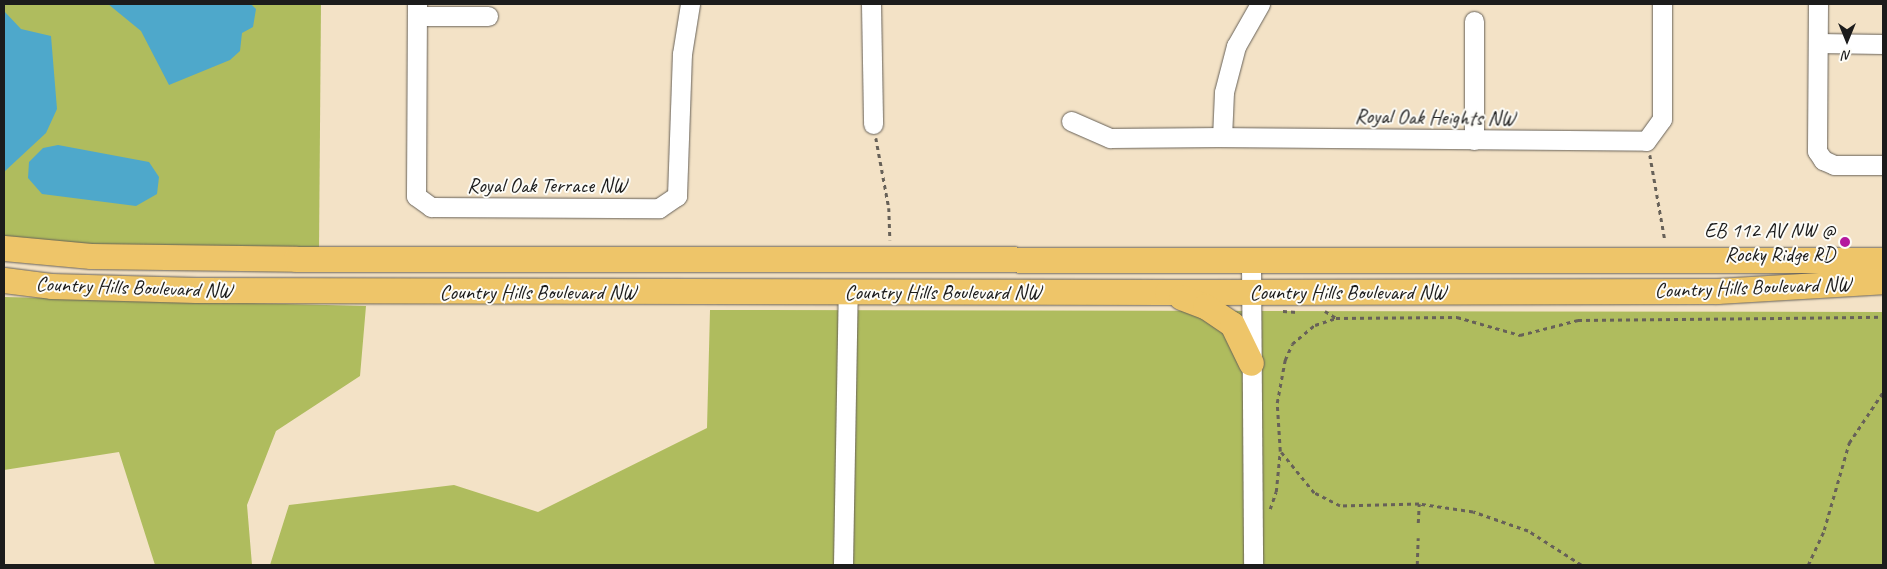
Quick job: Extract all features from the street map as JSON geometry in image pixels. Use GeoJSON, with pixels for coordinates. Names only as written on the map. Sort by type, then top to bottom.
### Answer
{"type":"FeatureCollection","features":[{"type":"Feature","properties":{"kind":"main road","name":"Country Hills Boulevard NW"},"geometry":{"type":"LineString","coordinates":[[4,248],[91,256],[296,259],[1883,260]]}},
{"type":"Feature","properties":{"kind":"main road","name":"Country Hills Boulevard NW"},"geometry":{"type":"LineString","coordinates":[[4,280],[51,286],[196,290],[848,292],[1717,291],[1801,288],[1883,281]]}},
{"type":"Feature","properties":{"kind":"main road"},"geometry":{"type":"LineString","coordinates":[[1801,288],[1883,292]]}},
{"type":"Feature","properties":{"kind":"main road"},"geometry":{"type":"LineString","coordinates":[[1167,292],[1205,306],[1232,324],[1251,363]]}},
{"type":"Feature","properties":{"kind":"street","name":"Royal Oak Terrace NW"},"geometry":{"type":"LineString","coordinates":[[417,10],[416,196],[431,207],[659,208],[677,196],[682,54],[690,4]]}},
{"type":"Feature","properties":{"kind":"street"},"geometry":{"type":"LineString","coordinates":[[871,4],[873,124]]}},
{"type":"Feature","properties":{"kind":"street"},"geometry":{"type":"LineString","coordinates":[[1222,137],[1224,92],[1236,46],[1260,4]]}},
{"type":"Feature","properties":{"kind":"street"},"geometry":{"type":"LineString","coordinates":[[1646,141],[1662,119],[1662,4]]}},
{"type":"Feature","properties":{"kind":"street"},"geometry":{"type":"LineString","coordinates":[[1818,4],[1817,151],[1823,160],[1834,165],[1883,165]]}},
{"type":"Feature","properties":{"kind":"street"},"geometry":{"type":"LineString","coordinates":[[417,10],[488,16]]}},
{"type":"Feature","properties":{"kind":"street"},"geometry":{"type":"LineString","coordinates":[[1474,21],[1474,140]]}},
{"type":"Feature","properties":{"kind":"street"},"geometry":{"type":"LineString","coordinates":[[1818,44],[1883,44]]}},
{"type":"Feature","properties":{"kind":"street","name":"Royal Oak Heights NW"},"geometry":{"type":"LineString","coordinates":[[1071,121],[1110,138],[1222,137],[1646,141]]}},
{"type":"Feature","properties":{"kind":"street"},"geometry":{"type":"LineString","coordinates":[[1251,261],[1253,565]]}},
{"type":"Feature","properties":{"kind":"street"},"geometry":{"type":"LineString","coordinates":[[843,565],[848,292]]}},
{"type":"Feature","properties":{"kind":"path"},"geometry":{"type":"LineString","coordinates":[[873,124],[889,208],[890,240]]}},
{"type":"Feature","properties":{"kind":"path"},"geometry":{"type":"LineString","coordinates":[[1646,141],[1665,242]]}},
{"type":"Feature","properties":{"kind":"path"},"geometry":{"type":"LineString","coordinates":[[1581,565],[1528,531],[1501,520],[1473,512],[1419,504],[1340,506],[1307,488],[1280,451],[1277,403],[1284,360],[1292,344],[1315,325],[1336,318],[1457,317],[1520,335],[1578,320],[1883,317]]}},
{"type":"Feature","properties":{"kind":"path"},"geometry":{"type":"LineString","coordinates":[[1808,565],[1824,530],[1849,443],[1883,392]]}},
{"type":"Feature","properties":{"kind":"path"},"geometry":{"type":"LineString","coordinates":[[1418,523],[1419,504]]}},
{"type":"Feature","properties":{"kind":"path"},"geometry":{"type":"LineString","coordinates":[[1417,565],[1418,538]]}},
{"type":"Feature","properties":{"kind":"green space"},"geometry":{"type":"Polygon","coordinates":[[[4,4],[321,4],[319,249],[146,248],[4,238],[4,4]]]}},
{"type":"Feature","properties":{"kind":"green space"},"geometry":{"type":"Polygon","coordinates":[[[4,297],[366,306],[360,376],[276,431],[247,505],[252,565],[155,565],[119,452],[4,470],[4,297]]]}},
{"type":"Feature","properties":{"kind":"green space"},"geometry":{"type":"Polygon","coordinates":[[[710,310],[1883,312],[1883,565],[270,565],[289,505],[454,485],[538,512],[707,428],[710,310]]]}},
{"type":"Feature","properties":{"kind":"water"},"geometry":{"type":"Polygon","coordinates":[[[108,4],[251,4],[256,9],[253,27],[242,33],[240,51],[230,60],[169,85],[141,31],[108,4]]]}},
{"type":"Feature","properties":{"kind":"water"},"geometry":{"type":"Polygon","coordinates":[[[4,11],[21,29],[51,36],[57,109],[46,133],[4,172],[4,11]]]}},
{"type":"Feature","properties":{"kind":"water"},"geometry":{"type":"Polygon","coordinates":[[[58,145],[149,162],[159,177],[157,194],[136,206],[42,194],[28,178],[29,162],[43,148],[58,145]]]}},
{"type":"Feature","properties":{"kind":"place","name":"EB 112 AV NW @ Rocky Ridge RD"},"geometry":{"type":"Point","coordinates":[1845,242]}}]}
